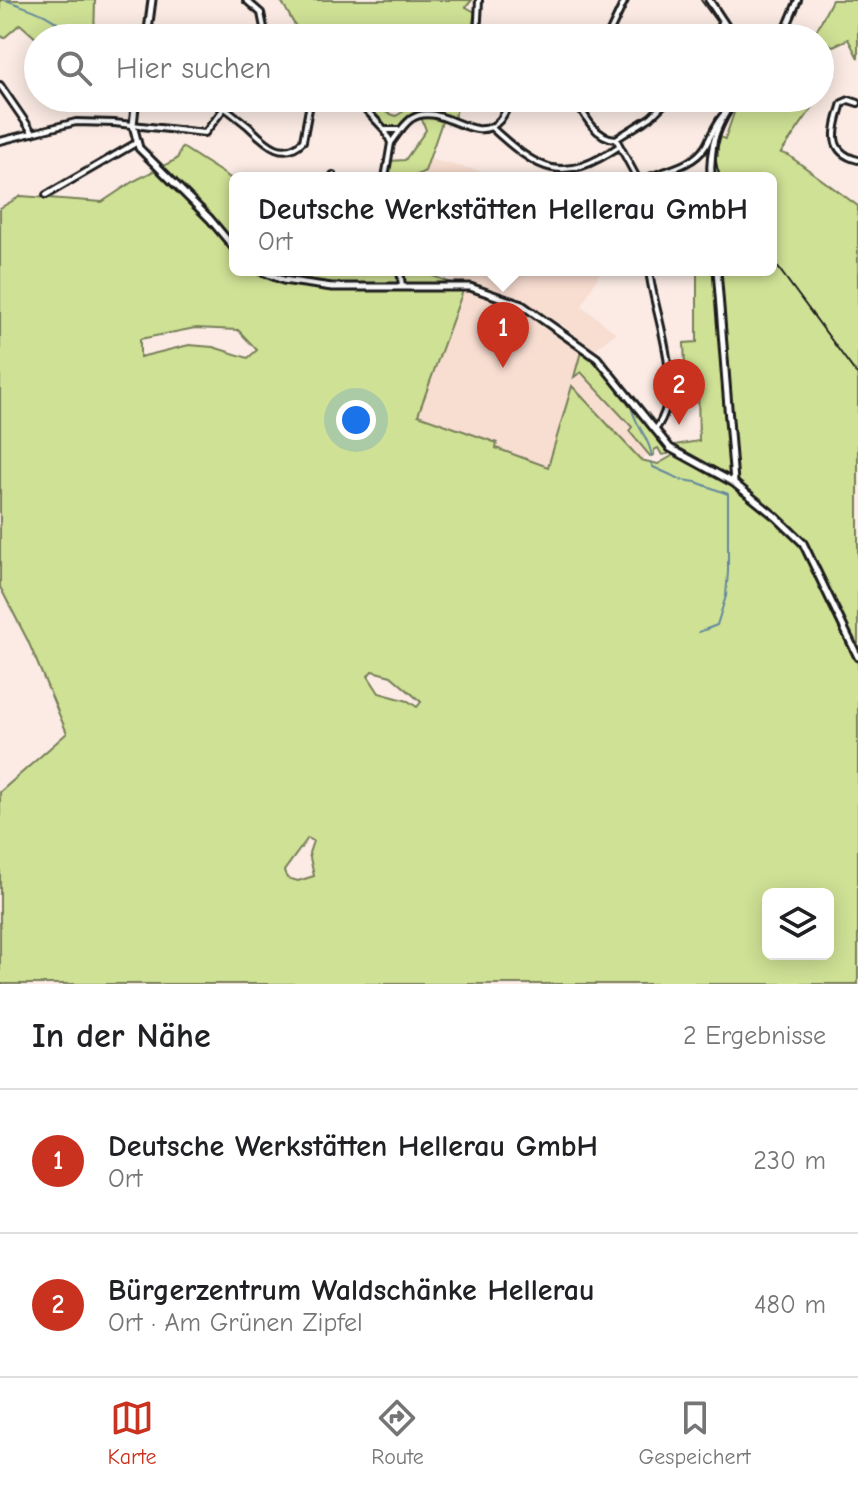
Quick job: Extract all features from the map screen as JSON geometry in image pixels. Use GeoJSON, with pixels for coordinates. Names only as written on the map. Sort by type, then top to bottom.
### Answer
{"type":"FeatureCollection","features":[{"type":"Feature","properties":{"kind":"street"},"geometry":{"type":"LineString","coordinates":[[149,24],[152,0]]}},
{"type":"Feature","properties":{"kind":"street"},"geometry":{"type":"LineString","coordinates":[[246,0],[261,13],[263,24]]}},
{"type":"Feature","properties":{"kind":"street"},"geometry":{"type":"LineString","coordinates":[[478,24],[479,0]]}},
{"type":"Feature","properties":{"kind":"street"},"geometry":{"type":"LineString","coordinates":[[614,24],[625,0]]}},
{"type":"Feature","properties":{"kind":"street"},"geometry":{"type":"LineString","coordinates":[[788,24],[798,0]]}},
{"type":"Feature","properties":{"kind":"street"},"geometry":{"type":"LineString","coordinates":[[713,2],[725,24]]}},
{"type":"Feature","properties":{"kind":"street"},"geometry":{"type":"LineString","coordinates":[[0,85],[33,133]]}},
{"type":"Feature","properties":{"kind":"street"},"geometry":{"type":"LineString","coordinates":[[858,103],[844,100],[834,139],[843,154],[858,160]]}},
{"type":"Feature","properties":{"kind":"street"},"geometry":{"type":"LineString","coordinates":[[134,112],[136,143],[229,242]]}},
{"type":"Feature","properties":{"kind":"street"},"geometry":{"type":"LineString","coordinates":[[0,141],[76,122],[205,133],[221,112]]}},
{"type":"Feature","properties":{"kind":"street"},"geometry":{"type":"LineString","coordinates":[[231,112],[268,145],[282,151],[292,149],[303,141],[308,112]]}},
{"type":"Feature","properties":{"kind":"street"},"geometry":{"type":"LineString","coordinates":[[368,112],[385,130],[391,143]]}},
{"type":"Feature","properties":{"kind":"street"},"geometry":{"type":"LineString","coordinates":[[386,172],[391,143],[410,120],[431,113],[473,130],[491,127],[504,112]]}},
{"type":"Feature","properties":{"kind":"street"},"geometry":{"type":"LineString","coordinates":[[583,112],[608,139],[616,139],[656,112]]}},
{"type":"Feature","properties":{"kind":"street"},"geometry":{"type":"LineString","coordinates":[[662,172],[682,165],[702,150],[726,112]]}},
{"type":"Feature","properties":{"kind":"street"},"geometry":{"type":"LineString","coordinates":[[711,172],[712,151],[727,112]]}},
{"type":"Feature","properties":{"kind":"street"},"geometry":{"type":"LineString","coordinates":[[491,127],[519,151],[560,170],[588,165],[618,147]]}},
{"type":"Feature","properties":{"kind":"street"},"geometry":{"type":"LineString","coordinates":[[385,130],[401,130]]}},
{"type":"Feature","properties":{"kind":"street"},"geometry":{"type":"LineString","coordinates":[[616,139],[633,172]]}},
{"type":"Feature","properties":{"kind":"street"},"geometry":{"type":"LineString","coordinates":[[46,195],[136,143]]}},
{"type":"Feature","properties":{"kind":"street"},"geometry":{"type":"LineString","coordinates":[[269,276],[357,289],[470,287],[522,305],[592,353],[675,452],[734,483],[803,543],[858,657]]}},
{"type":"Feature","properties":{"kind":"street"},"geometry":{"type":"LineString","coordinates":[[401,276],[402,286]]}},
{"type":"Feature","properties":{"kind":"street"},"geometry":{"type":"LineString","coordinates":[[650,276],[666,344],[668,373],[666,410],[655,430]]}},
{"type":"Feature","properties":{"kind":"street"},"geometry":{"type":"LineString","coordinates":[[717,276],[734,483]]}},
{"type":"Feature","properties":{"kind":"street"},"geometry":{"type":"LineString","coordinates":[[720,475],[732,464]]}},
{"type":"Feature","properties":{"kind":"shaded area"},"geometry":{"type":"Polygon","coordinates":[[[429,159],[484,172],[423,172],[429,159]]]}},
{"type":"Feature","properties":{"kind":"shaded area"},"geometry":{"type":"Polygon","coordinates":[[[443,276],[598,276],[582,306],[616,333],[594,350],[521,299],[468,283],[471,289],[521,306],[582,348],[576,376],[581,371],[633,427],[629,431],[649,453],[641,460],[572,387],[548,467],[495,447],[496,442],[418,415],[465,284],[443,276]]]}},
{"type":"Feature","properties":{"kind":"green space"},"geometry":{"type":"Polygon","coordinates":[[[0,0],[95,0],[94,24],[24,24],[24,28],[20,24],[4,38],[0,35],[0,0]]]}},
{"type":"Feature","properties":{"kind":"green space"},"geometry":{"type":"Polygon","coordinates":[[[280,0],[472,0],[466,7],[475,12],[473,24],[294,24],[280,0]]]}},
{"type":"Feature","properties":{"kind":"green space"},"geometry":{"type":"Polygon","coordinates":[[[832,0],[858,0],[858,58],[848,39],[834,46],[834,24],[820,24],[832,0]]]}},
{"type":"Feature","properties":{"kind":"green space"},"geometry":{"type":"Polygon","coordinates":[[[374,112],[396,116],[402,112],[421,112],[400,127],[387,127],[374,112]]]}},
{"type":"Feature","properties":{"kind":"green space"},"geometry":{"type":"Polygon","coordinates":[[[438,112],[456,112],[454,118],[438,112]]]}},
{"type":"Feature","properties":{"kind":"green space"},"geometry":{"type":"Polygon","coordinates":[[[735,112],[809,112],[781,153],[858,206],[858,984],[0,984],[0,792],[67,733],[28,641],[0,587],[0,208],[21,196],[102,202],[132,182],[177,159],[182,147],[229,177],[229,276],[433,276],[464,288],[418,415],[497,443],[496,448],[548,467],[572,386],[641,460],[658,464],[679,452],[675,445],[699,441],[698,388],[686,388],[684,343],[697,342],[697,276],[777,276],[777,172],[715,172],[718,136],[725,139],[735,112]],[[195,328],[140,339],[140,357],[189,345],[213,347],[248,358],[257,350],[238,330],[195,328]],[[372,671],[368,676],[379,693],[408,701],[417,707],[421,702],[391,676],[372,671]],[[308,838],[284,871],[287,878],[298,881],[314,876],[309,853],[313,841],[308,838]]]}},
{"type":"Feature","properties":{"kind":"green space"},"geometry":{"type":"Polygon","coordinates":[[[430,115],[443,119],[425,171],[388,172],[389,161],[405,160],[426,130],[421,117],[430,115]]]}},
{"type":"Feature","properties":{"kind":"green space"},"geometry":{"type":"Polygon","coordinates":[[[582,348],[592,355],[628,397],[625,400],[629,406],[633,404],[669,449],[668,454],[662,455],[658,448],[650,456],[629,431],[632,427],[581,372],[574,377],[582,348]]]}},
{"type":"Feature","properties":{"kind":"waterway"},"geometry":{"type":"LineString","coordinates":[[5,0],[33,10],[58,24]]}},
{"type":"Feature","properties":{"kind":"waterway"},"geometry":{"type":"LineString","coordinates":[[631,405],[652,456]]}},
{"type":"Feature","properties":{"kind":"waterway"},"geometry":{"type":"LineString","coordinates":[[651,463],[653,467],[682,480],[728,494],[726,596],[717,625],[699,632]]}},
{"type":"Feature","properties":{"kind":"tram line"},"geometry":{"type":"LineString","coordinates":[[701,0],[718,24]]}},
{"type":"Feature","properties":{"kind":"tram line"},"geometry":{"type":"LineString","coordinates":[[719,172],[716,146],[730,112]]}},
{"type":"Feature","properties":{"kind":"tram line"},"geometry":{"type":"LineString","coordinates":[[777,266],[858,376]]}},
{"type":"Feature","properties":{"kind":"place","name":"Deutsche Werkstätten Hellerau GmbH"},"geometry":{"type":"Point","coordinates":[503,368]}},
{"type":"Feature","properties":{"kind":"place","name":"Bürgerzentrum Waldschänke Hellerau"},"geometry":{"type":"Point","coordinates":[679,425]}}]}
